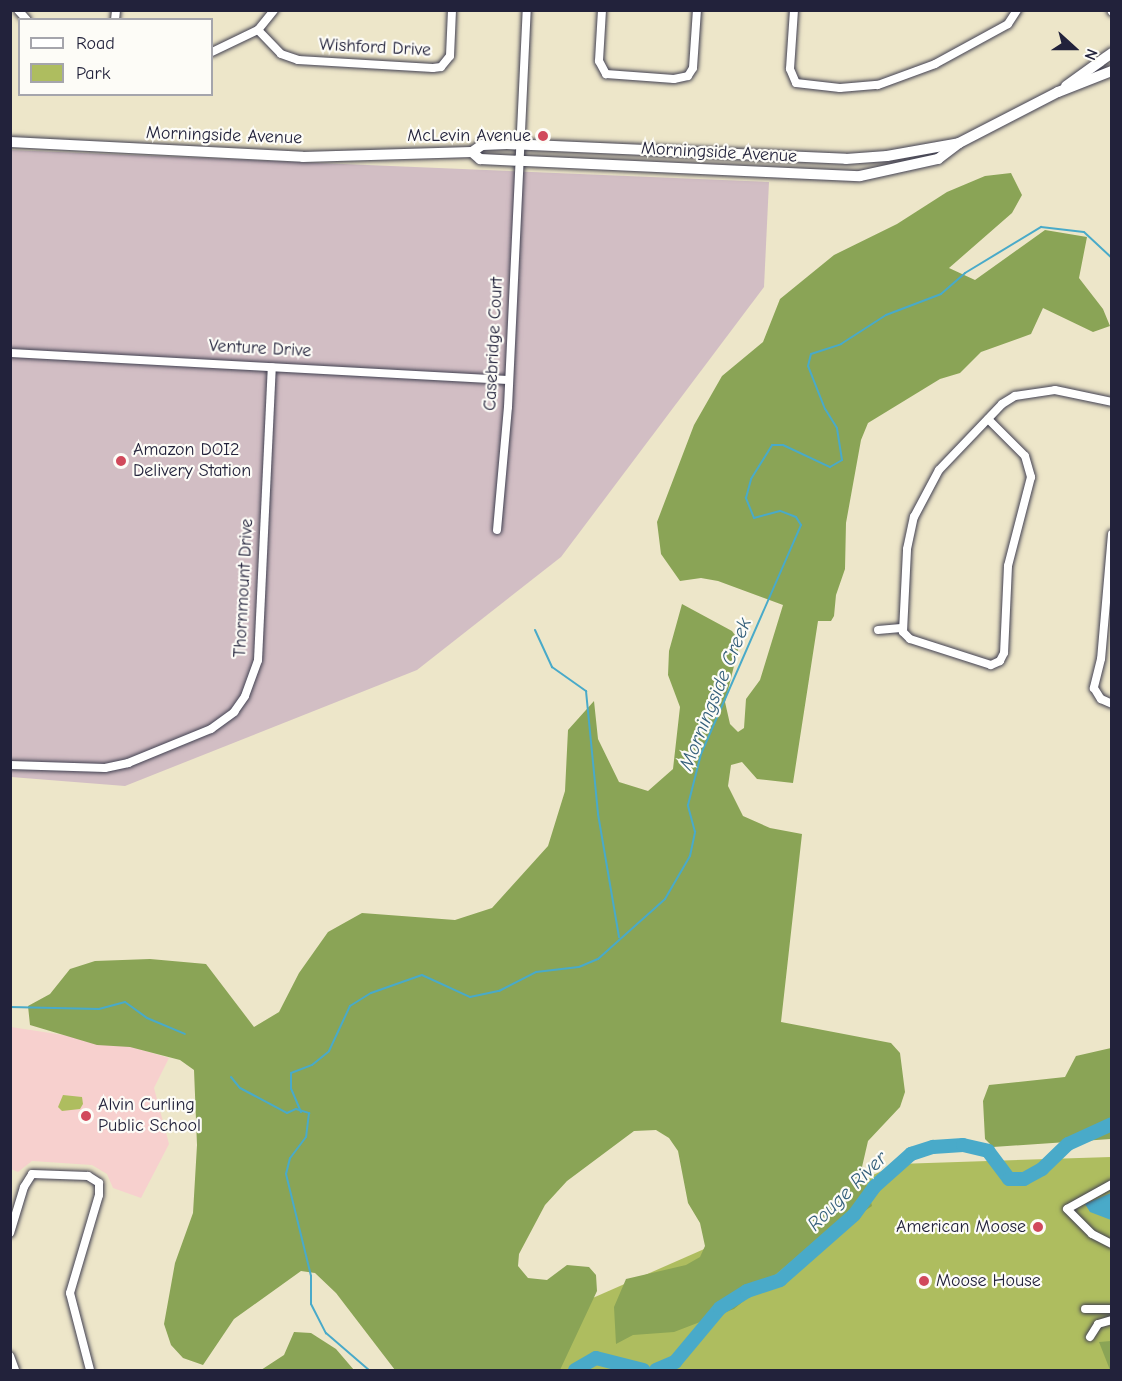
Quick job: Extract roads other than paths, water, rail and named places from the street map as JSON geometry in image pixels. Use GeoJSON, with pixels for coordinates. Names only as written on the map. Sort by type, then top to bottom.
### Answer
{"type":"FeatureCollection","features":[{"type":"Feature","properties":{"kind":"main road","name":"Morningside Avenue"},"geometry":{"type":"LineString","coordinates":[[1058,92],[1112,53]]}},
{"type":"Feature","properties":{"kind":"main road","name":"Morningside Avenue"},"geometry":{"type":"LineString","coordinates":[[472,152],[480,159],[860,176],[938,159],[959,143],[1058,92],[1112,70]]}},
{"type":"Feature","properties":{"kind":"main road","name":"Morningside Avenue"},"geometry":{"type":"LineString","coordinates":[[10,142],[303,156],[472,152],[482,145],[520,144],[846,159],[887,156],[959,143]]}},
{"type":"Feature","properties":{"kind":"street"},"geometry":{"type":"LineString","coordinates":[[213,52],[258,30],[274,10]]}},
{"type":"Feature","properties":{"kind":"street","name":"Wishford Drive"},"geometry":{"type":"LineString","coordinates":[[258,30],[276,50],[298,60],[433,68],[441,67],[450,56],[452,10]]}},
{"type":"Feature","properties":{"kind":"street"},"geometry":{"type":"LineString","coordinates":[[520,160],[528,10]]}},
{"type":"Feature","properties":{"kind":"street"},"geometry":{"type":"LineString","coordinates":[[602,10],[599,61],[606,74],[674,80],[688,76],[693,68],[697,10]]}},
{"type":"Feature","properties":{"kind":"street"},"geometry":{"type":"LineString","coordinates":[[794,10],[790,69],[796,82],[840,88],[878,85],[914,73],[1008,24],[1017,10]]}},
{"type":"Feature","properties":{"kind":"street","name":"Casebridge Court"},"geometry":{"type":"LineString","coordinates":[[497,530],[520,160]]}},
{"type":"Feature","properties":{"kind":"street","name":"Venture Drive"},"geometry":{"type":"LineString","coordinates":[[10,353],[508,380]]}},
{"type":"Feature","properties":{"kind":"street","name":"Thornmount Drive"},"geometry":{"type":"LineString","coordinates":[[10,765],[105,768],[128,763],[211,729],[234,712],[245,696],[258,660],[272,367]]}},
{"type":"Feature","properties":{"kind":"street"},"geometry":{"type":"LineString","coordinates":[[988,419],[1025,456],[1031,477],[1008,566],[1002,658],[987,664],[910,639],[902,628],[909,531],[914,517],[939,470],[988,419],[1015,396],[1066,390],[1112,402]]}},
{"type":"Feature","properties":{"kind":"street"},"geometry":{"type":"LineString","coordinates":[[1112,534],[1101,659],[1094,688],[1101,699],[1112,704]]}},
{"type":"Feature","properties":{"kind":"street"},"geometry":{"type":"LineString","coordinates":[[879,630],[902,628]]}},
{"type":"Feature","properties":{"kind":"street"},"geometry":{"type":"LineString","coordinates":[[10,1233],[24,1187],[32,1174],[88,1176],[99,1183],[99,1195],[70,1293],[90,1371]]}},
{"type":"Feature","properties":{"kind":"street"},"geometry":{"type":"LineString","coordinates":[[1112,1184],[1067,1209],[1092,1234],[1112,1244]]}},
{"type":"Feature","properties":{"kind":"street"},"geometry":{"type":"LineString","coordinates":[[1098,1324],[1088,1308],[1112,1309]]}},
{"type":"Feature","properties":{"kind":"street"},"geometry":{"type":"LineString","coordinates":[[1090,1337],[1098,1324],[1112,1320]]}},
{"type":"Feature","properties":{"kind":"street"},"geometry":{"type":"LineString","coordinates":[[10,1356],[15,1371]]}},
{"type":"Feature","properties":{"kind":"water"},"geometry":{"type":"Polygon","coordinates":[[[1111,1193],[1111,1220],[1090,1212],[1085,1204],[1111,1193]]]}},
{"type":"Feature","properties":{"kind":"waterway","name":"Morningside Creek"},"geometry":{"type":"LineString","coordinates":[[301,1112],[291,1089],[291,1073],[312,1065],[329,1051],[350,1006],[371,993],[422,975],[470,997],[499,991],[536,972],[579,967],[598,959],[665,899],[690,856],[695,832],[688,805],[701,754],[801,525],[796,517],[780,511],[754,518],[746,498],[751,479],[772,445],[783,445],[830,467],[842,460],[837,428],[825,409],[808,366],[811,354],[841,344],[886,315],[941,294],[965,273],[1041,227],[1084,232],[1112,258]]}},
{"type":"Feature","properties":{"kind":"waterway"},"geometry":{"type":"LineString","coordinates":[[535,630],[552,667],[586,691],[598,814],[619,937]]}},
{"type":"Feature","properties":{"kind":"waterway"},"geometry":{"type":"LineString","coordinates":[[10,1007],[99,1009],[125,1002],[147,1018],[185,1034]]}},
{"type":"Feature","properties":{"kind":"waterway","name":"Morningside Creek"},"geometry":{"type":"LineString","coordinates":[[231,1077],[240,1088],[287,1113],[296,1109],[309,1113],[306,1137],[290,1158],[286,1174],[311,1276],[311,1304],[326,1333],[369,1370]]}},
{"type":"Feature","properties":{"kind":"waterway","name":"Rouge River"},"geometry":{"type":"LineString","coordinates":[[656,1370],[675,1362],[720,1308],[747,1291],[780,1280],[854,1215],[874,1187],[911,1154],[933,1147],[963,1145],[988,1151],[1009,1179],[1024,1179],[1042,1169],[1068,1144],[1112,1124]]}},
{"type":"Feature","properties":{"kind":"waterway","name":"Rouge River"},"geometry":{"type":"LineString","coordinates":[[575,1370],[596,1358],[643,1370]]}},
{"type":"Feature","properties":{"kind":"place","name":"McLevin Avenue"},"geometry":{"type":"Point","coordinates":[543,136]}},
{"type":"Feature","properties":{"kind":"place","name":"Amazon DOI2 Delivery Station"},"geometry":{"type":"Point","coordinates":[121,461]}},
{"type":"Feature","properties":{"kind":"place","name":"Alvin Curling Public School"},"geometry":{"type":"Point","coordinates":[86,1116]}},
{"type":"Feature","properties":{"kind":"place","name":"American Moose"},"geometry":{"type":"Point","coordinates":[1038,1227]}},
{"type":"Feature","properties":{"kind":"place","name":"Moose House"},"geometry":{"type":"Point","coordinates":[924,1281]}}]}
